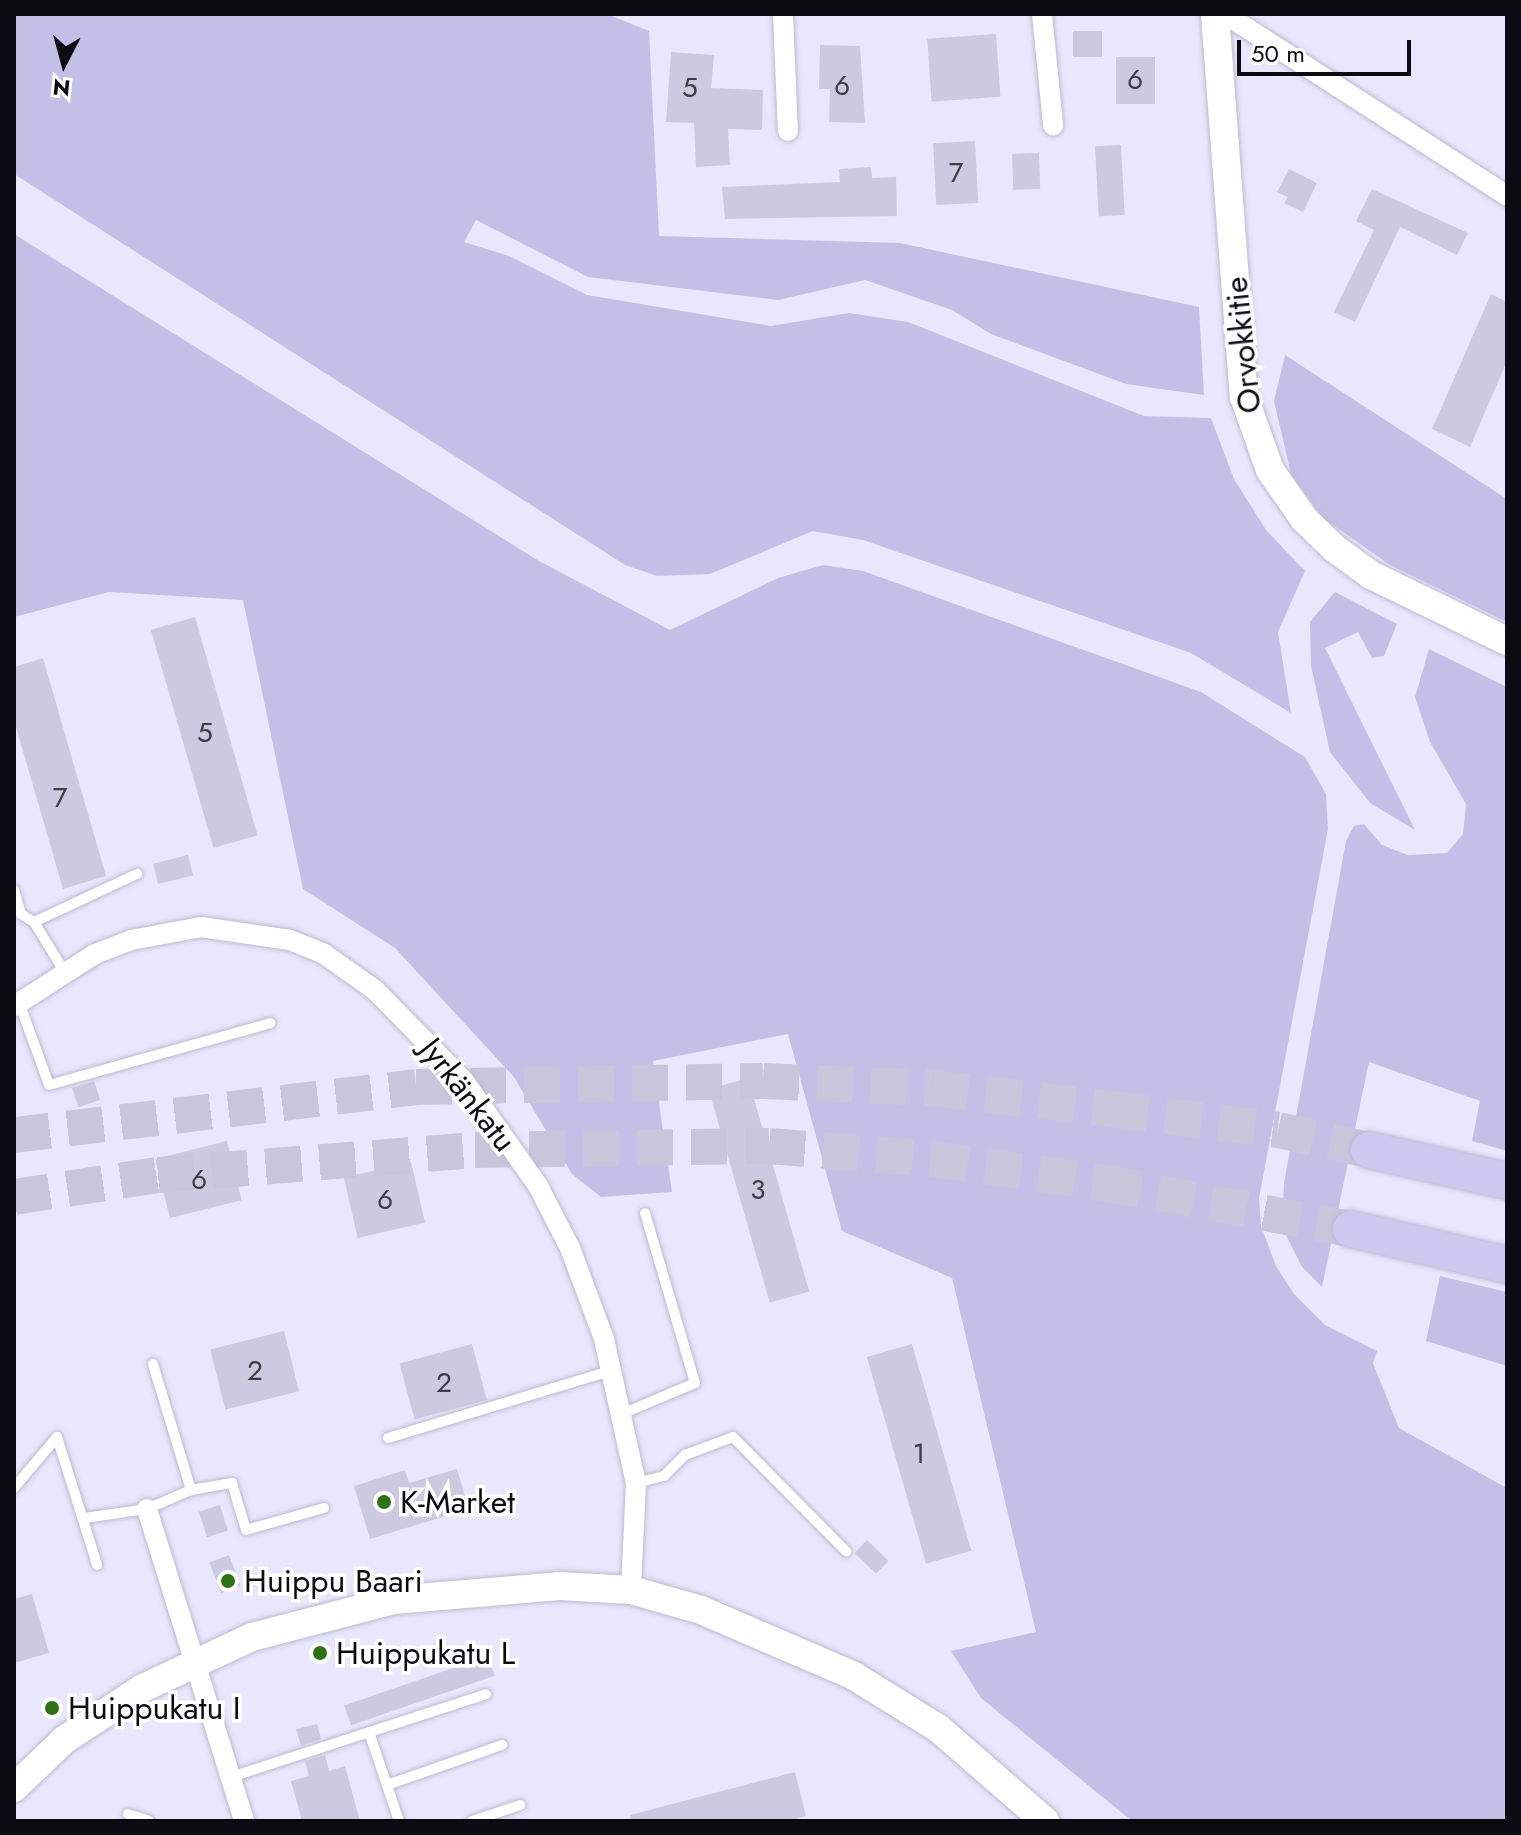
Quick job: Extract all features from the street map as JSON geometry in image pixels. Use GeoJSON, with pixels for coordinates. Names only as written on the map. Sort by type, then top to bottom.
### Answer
{"type":"FeatureCollection","features":[{"type":"Feature","properties":{"kind":"highway"},"geometry":{"type":"LineString","coordinates":[[1369,1150],[1507,1181]]}},
{"type":"Feature","properties":{"kind":"highway"},"geometry":{"type":"LineString","coordinates":[[1351,1229],[1507,1265]]}},
{"type":"Feature","properties":{"kind":"street"},"geometry":{"type":"LineString","coordinates":[[783,14],[788,131]]}},
{"type":"Feature","properties":{"kind":"street"},"geometry":{"type":"LineString","coordinates":[[1042,14],[1053,125]]}},
{"type":"Feature","properties":{"kind":"street","name":"Orvokkitie"},"geometry":{"type":"LineString","coordinates":[[1215,14],[1244,397],[1270,470],[1304,519],[1334,548],[1371,575],[1507,641]]}},
{"type":"Feature","properties":{"kind":"street"},"geometry":{"type":"LineString","coordinates":[[1225,14],[1507,196]]}},
{"type":"Feature","properties":{"kind":"street","name":"Jyrkänkatu"},"geometry":{"type":"LineString","coordinates":[[16,1004],[64,971],[131,940],[201,927],[233,928],[290,940],[324,954],[375,990],[464,1081],[538,1186],[570,1248],[613,1370],[624,1413],[636,1483],[631,1590]]}},
{"type":"Feature","properties":{"kind":"street"},"geometry":{"type":"LineString","coordinates":[[147,1509],[244,1821]]}},
{"type":"Feature","properties":{"kind":"street"},"geometry":{"type":"LineString","coordinates":[[14,1788],[64,1740],[195,1661],[317,1616],[394,1600],[498,1587],[631,1590],[701,1610],[854,1676],[938,1728],[1045,1821]]}},
{"type":"Feature","properties":{"kind":"lane"},"geometry":{"type":"LineString","coordinates":[[34,922],[137,874]]}},
{"type":"Feature","properties":{"kind":"lane"},"geometry":{"type":"LineString","coordinates":[[14,890],[21,914],[34,922],[64,971]]}},
{"type":"Feature","properties":{"kind":"lane"},"geometry":{"type":"LineString","coordinates":[[16,1004],[49,1085],[271,1023]]}},
{"type":"Feature","properties":{"kind":"lane"},"geometry":{"type":"LineString","coordinates":[[624,1413],[695,1383],[645,1213]]}},
{"type":"Feature","properties":{"kind":"lane"},"geometry":{"type":"LineString","coordinates":[[153,1364],[191,1490]]}},
{"type":"Feature","properties":{"kind":"lane"},"geometry":{"type":"LineString","coordinates":[[388,1438],[613,1370]]}},
{"type":"Feature","properties":{"kind":"lane"},"geometry":{"type":"LineString","coordinates":[[14,1488],[57,1437],[85,1518],[97,1565]]}},
{"type":"Feature","properties":{"kind":"lane"},"geometry":{"type":"LineString","coordinates":[[636,1483],[664,1476],[685,1455],[733,1437],[846,1551]]}},
{"type":"Feature","properties":{"kind":"lane"},"geometry":{"type":"LineString","coordinates":[[85,1518],[147,1509],[191,1490],[232,1483],[246,1530],[324,1508]]}},
{"type":"Feature","properties":{"kind":"lane"},"geometry":{"type":"LineString","coordinates":[[231,1777],[486,1694]]}},
{"type":"Feature","properties":{"kind":"lane"},"geometry":{"type":"LineString","coordinates":[[369,1732],[399,1821]]}},
{"type":"Feature","properties":{"kind":"lane"},"geometry":{"type":"LineString","coordinates":[[387,1785],[502,1745]]}},
{"type":"Feature","properties":{"kind":"lane"},"geometry":{"type":"LineString","coordinates":[[472,1821],[520,1805]]}},
{"type":"Feature","properties":{"kind":"lane"},"geometry":{"type":"LineString","coordinates":[[128,1814],[149,1821]]}},
{"type":"Feature","properties":{"kind":"shaded area"},"geometry":{"type":"Polygon","coordinates":[[[14,14],[607,14],[649,31],[659,236],[900,243],[1199,307],[1204,395],[1126,384],[991,334],[952,310],[865,280],[778,300],[588,277],[476,220],[464,242],[509,256],[587,295],[771,326],[849,313],[908,322],[1144,416],[1211,418],[1234,479],[1266,530],[1305,571],[1278,632],[1291,713],[1191,653],[863,540],[813,531],[710,574],[657,576],[625,565],[14,174],[14,14]]]}},
{"type":"Feature","properties":{"kind":"shaded area"},"geometry":{"type":"Polygon","coordinates":[[[14,234],[539,561],[670,630],[778,578],[823,565],[863,571],[1201,692],[1305,757],[1326,794],[1328,829],[1259,1198],[1261,1226],[1276,1266],[1294,1294],[1325,1325],[1377,1351],[1373,1363],[1399,1428],[1507,1488],[1507,1821],[1132,1821],[981,1698],[951,1651],[1036,1632],[952,1278],[842,1231],[788,1034],[653,1061],[672,1192],[601,1197],[572,1174],[514,1077],[395,948],[303,889],[243,600],[109,592],[14,617],[14,234]]]}},
{"type":"Feature","properties":{"kind":"shaded area"},"geometry":{"type":"Polygon","coordinates":[[[1285,355],[1507,499],[1507,622],[1390,565],[1323,518],[1291,474],[1274,401],[1285,355]]]}},
{"type":"Feature","properties":{"kind":"shaded area"},"geometry":{"type":"Polygon","coordinates":[[[1335,592],[1397,624],[1384,656],[1372,658],[1358,632],[1325,648],[1415,830],[1370,803],[1330,752],[1311,666],[1310,622],[1335,592]]]}},
{"type":"Feature","properties":{"kind":"shaded area"},"geometry":{"type":"Polygon","coordinates":[[[1429,649],[1507,687],[1507,1151],[1472,1141],[1480,1101],[1369,1062],[1322,1287],[1302,1267],[1282,1227],[1284,1183],[1346,841],[1354,826],[1364,824],[1382,845],[1408,855],[1447,853],[1463,834],[1466,804],[1430,742],[1415,697],[1429,649]]]}},
{"type":"Feature","properties":{"kind":"shaded area"},"geometry":{"type":"Polygon","coordinates":[[[1440,1276],[1507,1292],[1507,1366],[1426,1341],[1440,1276]]]}},
{"type":"Feature","properties":{"kind":"building"},"geometry":{"type":"Polygon","coordinates":[[[1073,31],[1102,31],[1102,57],[1073,57],[1073,31]]]}},
{"type":"Feature","properties":{"kind":"building"},"geometry":{"type":"Polygon","coordinates":[[[996,34],[1000,97],[932,102],[927,39],[996,34]]]}},
{"type":"Feature","properties":{"kind":"building"},"geometry":{"type":"Polygon","coordinates":[[[820,45],[860,46],[865,123],[829,122],[830,89],[819,89],[820,45]]]}},
{"type":"Feature","properties":{"kind":"building"},"geometry":{"type":"Polygon","coordinates":[[[671,52],[714,55],[711,88],[763,90],[762,130],[728,129],[730,165],[696,167],[694,123],[666,122],[671,52]]]}},
{"type":"Feature","properties":{"kind":"building"},"geometry":{"type":"Polygon","coordinates":[[[1116,57],[1155,57],[1155,104],[1116,104],[1116,57]]]}},
{"type":"Feature","properties":{"kind":"building"},"geometry":{"type":"Polygon","coordinates":[[[975,141],[978,203],[936,205],[933,143],[975,141]]]}},
{"type":"Feature","properties":{"kind":"building"},"geometry":{"type":"Polygon","coordinates":[[[1121,145],[1125,215],[1099,216],[1095,146],[1121,145]]]}},
{"type":"Feature","properties":{"kind":"building"},"geometry":{"type":"Polygon","coordinates":[[[1039,153],[1040,189],[1013,190],[1012,154],[1039,153]]]}},
{"type":"Feature","properties":{"kind":"building"},"geometry":{"type":"Polygon","coordinates":[[[871,167],[872,178],[896,177],[897,216],[725,219],[722,187],[840,182],[839,169],[871,167]]]}},
{"type":"Feature","properties":{"kind":"building"},"geometry":{"type":"Polygon","coordinates":[[[1289,169],[1317,183],[1303,212],[1284,203],[1288,197],[1277,192],[1289,169]]]}},
{"type":"Feature","properties":{"kind":"building"},"geometry":{"type":"Polygon","coordinates":[[[1372,189],[1468,233],[1457,255],[1400,227],[1355,322],[1334,312],[1374,230],[1356,221],[1372,189]]]}},
{"type":"Feature","properties":{"kind":"building"},"geometry":{"type":"Polygon","coordinates":[[[1491,294],[1507,302],[1507,361],[1470,447],[1432,429],[1491,294]]]}},
{"type":"Feature","properties":{"kind":"building"},"geometry":{"type":"Polygon","coordinates":[[[195,617],[258,835],[213,848],[151,630],[195,617]]]}},
{"type":"Feature","properties":{"kind":"building"},"geometry":{"type":"Polygon","coordinates":[[[43,658],[106,876],[63,889],[14,720],[14,667],[43,658]]]}},
{"type":"Feature","properties":{"kind":"building"},"geometry":{"type":"Polygon","coordinates":[[[188,855],[193,875],[158,884],[153,864],[188,855]]]}},
{"type":"Feature","properties":{"kind":"building"},"geometry":{"type":"Polygon","coordinates":[[[748,1078],[809,1291],[770,1303],[709,1089],[748,1078]]]}},
{"type":"Feature","properties":{"kind":"building"},"geometry":{"type":"Polygon","coordinates":[[[94,1081],[100,1100],[78,1107],[72,1088],[94,1081]]]}},
{"type":"Feature","properties":{"kind":"building"},"geometry":{"type":"Polygon","coordinates":[[[227,1141],[242,1200],[170,1218],[155,1159],[227,1141]]]}},
{"type":"Feature","properties":{"kind":"building"},"geometry":{"type":"Polygon","coordinates":[[[411,1162],[425,1222],[358,1238],[344,1178],[411,1162]]]}},
{"type":"Feature","properties":{"kind":"building"},"geometry":{"type":"Polygon","coordinates":[[[284,1331],[299,1391],[225,1410],[210,1349],[284,1331]]]}},
{"type":"Feature","properties":{"kind":"building"},"geometry":{"type":"Polygon","coordinates":[[[472,1344],[487,1400],[415,1419],[400,1363],[472,1344]]]}},
{"type":"Feature","properties":{"kind":"building"},"geometry":{"type":"Polygon","coordinates":[[[912,1344],[971,1551],[926,1564],[867,1357],[912,1344]]]}},
{"type":"Feature","properties":{"kind":"building"},"geometry":{"type":"Polygon","coordinates":[[[457,1469],[469,1509],[370,1539],[354,1486],[405,1470],[409,1483],[457,1469]]]}},
{"type":"Feature","properties":{"kind":"building"},"geometry":{"type":"Polygon","coordinates":[[[220,1505],[228,1531],[207,1537],[199,1511],[220,1505]]]}},
{"type":"Feature","properties":{"kind":"building"},"geometry":{"type":"Polygon","coordinates":[[[867,1540],[889,1561],[876,1574],[854,1553],[867,1540]]]}},
{"type":"Feature","properties":{"kind":"building"},"geometry":{"type":"Polygon","coordinates":[[[229,1555],[241,1586],[221,1593],[209,1563],[229,1555]]]}},
{"type":"Feature","properties":{"kind":"building"},"geometry":{"type":"Polygon","coordinates":[[[32,1594],[49,1653],[14,1663],[14,1599],[32,1594]]]}},
{"type":"Feature","properties":{"kind":"building"},"geometry":{"type":"Polygon","coordinates":[[[488,1656],[495,1676],[351,1725],[344,1705],[488,1656]]]}},
{"type":"Feature","properties":{"kind":"building"},"geometry":{"type":"Polygon","coordinates":[[[317,1724],[321,1739],[301,1746],[296,1729],[317,1724]]]}},
{"type":"Feature","properties":{"kind":"building"},"geometry":{"type":"Polygon","coordinates":[[[325,1755],[329,1771],[345,1766],[360,1821],[302,1821],[291,1781],[309,1776],[305,1761],[325,1755]]]}},
{"type":"Feature","properties":{"kind":"building"},"geometry":{"type":"Polygon","coordinates":[[[795,1772],[806,1816],[788,1821],[631,1821],[630,1815],[795,1772]]]}},
{"type":"Feature","properties":{"kind":"tunnel"},"geometry":{"type":"LineString","coordinates":[[14,1135],[416,1087],[763,1081],[932,1088],[1278,1130],[1369,1150]]}},
{"type":"Feature","properties":{"kind":"tunnel"},"geometry":{"type":"LineString","coordinates":[[14,1197],[158,1175],[475,1150],[769,1146],[932,1159],[1105,1183],[1351,1229]]}},
{"type":"Feature","properties":{"kind":"place","name":"K-Market"},"geometry":{"type":"Point","coordinates":[384,1502]}},
{"type":"Feature","properties":{"kind":"place","name":"Huippu Baari"},"geometry":{"type":"Point","coordinates":[228,1581]}},
{"type":"Feature","properties":{"kind":"place","name":"Huippukatu L"},"geometry":{"type":"Point","coordinates":[320,1653]}},
{"type":"Feature","properties":{"kind":"place","name":"Huippukatu I"},"geometry":{"type":"Point","coordinates":[52,1708]}}]}
